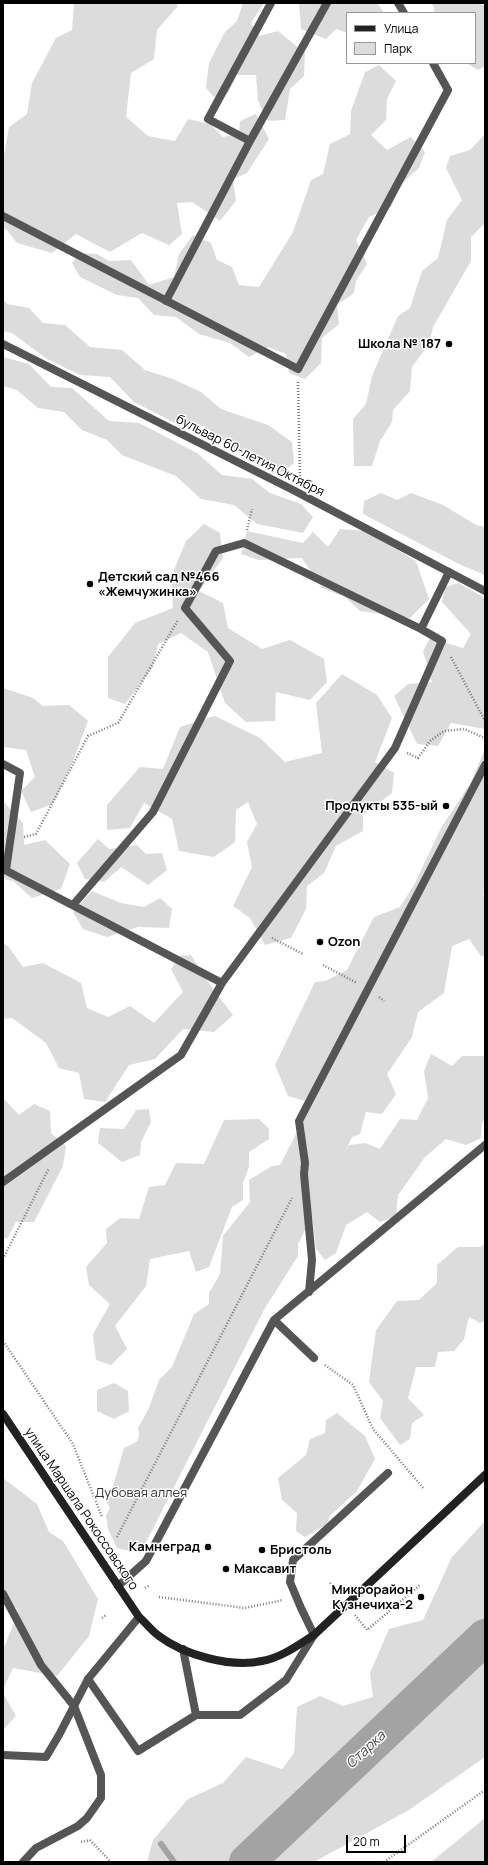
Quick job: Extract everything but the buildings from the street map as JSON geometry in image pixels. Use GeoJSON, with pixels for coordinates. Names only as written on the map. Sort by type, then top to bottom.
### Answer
{"type":"FeatureCollection","features":[{"type":"Feature","properties":{"kind":"street"},"geometry":{"type":"LineString","coordinates":[[250,141],[208,119],[271,3]]}},
{"type":"Feature","properties":{"kind":"street"},"geometry":{"type":"LineString","coordinates":[[166,302],[250,141],[327,3]]}},
{"type":"Feature","properties":{"kind":"street"},"geometry":{"type":"LineString","coordinates":[[398,3],[403,12]]}},
{"type":"Feature","properties":{"kind":"street"},"geometry":{"type":"LineString","coordinates":[[3,216],[166,302],[298,369],[448,90],[434,64]]}},
{"type":"Feature","properties":{"kind":"street","name":"бульвар 60-летия Октября"},"geometry":{"type":"LineString","coordinates":[[3,344],[293,490],[485,591]]}},
{"type":"Feature","properties":{"kind":"street"},"geometry":{"type":"LineString","coordinates":[[3,1182],[181,1055],[222,983],[395,748],[442,641],[244,543],[216,551],[185,608],[230,661],[152,812],[74,905]]}},
{"type":"Feature","properties":{"kind":"street"},"geometry":{"type":"LineString","coordinates":[[421,630],[449,572]]}},
{"type":"Feature","properties":{"kind":"street"},"geometry":{"type":"LineString","coordinates":[[3,764],[20,773],[11,840],[5,870],[222,983]]}},
{"type":"Feature","properties":{"kind":"street"},"geometry":{"type":"LineString","coordinates":[[309,1292],[312,1260],[304,1174],[305,1163],[299,1121],[485,765]]}},
{"type":"Feature","properties":{"kind":"street"},"geometry":{"type":"LineString","coordinates":[[118,1586],[146,1561],[274,1320],[485,1145]]}},
{"type":"Feature","properties":{"kind":"street"},"geometry":{"type":"LineString","coordinates":[[274,1320],[314,1358]]}},
{"type":"Feature","properties":{"kind":"street","name":"улица Маршала Рокоссовского"},"geometry":{"type":"LineString","coordinates":[[3,1414],[139,1617],[160,1636],[183,1649],[210,1658],[234,1663],[262,1661],[288,1652],[314,1635],[485,1475]]}},
{"type":"Feature","properties":{"kind":"street"},"geometry":{"type":"LineString","coordinates":[[88,1679],[138,1751],[196,1715],[240,1715],[286,1680],[314,1635],[290,1582],[293,1560],[388,1473]]}},
{"type":"Feature","properties":{"kind":"street"},"geometry":{"type":"LineString","coordinates":[[3,1594],[41,1665],[74,1706],[101,1776],[101,1798],[87,1818],[78,1826],[36,1848],[23,1862]]}},
{"type":"Feature","properties":{"kind":"street"},"geometry":{"type":"LineString","coordinates":[[3,1755],[46,1757],[88,1679],[139,1617]]}},
{"type":"Feature","properties":{"kind":"street"},"geometry":{"type":"LineString","coordinates":[[183,1649],[196,1715]]}},
{"type":"Feature","properties":{"kind":"path"},"geometry":{"type":"LineString","coordinates":[[293,490],[300,479],[298,369]]}},
{"type":"Feature","properties":{"kind":"path"},"geometry":{"type":"LineString","coordinates":[[244,543],[252,509]]}},
{"type":"Feature","properties":{"kind":"path"},"geometry":{"type":"LineString","coordinates":[[11,840],[36,834],[88,736],[118,723],[185,608]]}},
{"type":"Feature","properties":{"kind":"path"},"geometry":{"type":"LineString","coordinates":[[442,641],[485,722]]}},
{"type":"Feature","properties":{"kind":"path"},"geometry":{"type":"LineString","coordinates":[[395,748],[418,758],[430,741],[444,730],[464,729],[485,738]]}},
{"type":"Feature","properties":{"kind":"path"},"geometry":{"type":"LineString","coordinates":[[260,932],[303,954]]}},
{"type":"Feature","properties":{"kind":"path"},"geometry":{"type":"LineString","coordinates":[[323,965],[354,981]]}},
{"type":"Feature","properties":{"kind":"path"},"geometry":{"type":"LineString","coordinates":[[3,1259],[50,1167]]}},
{"type":"Feature","properties":{"kind":"path"},"geometry":{"type":"LineString","coordinates":[[117,1537],[304,1174]]}},
{"type":"Feature","properties":{"kind":"path"},"geometry":{"type":"LineString","coordinates":[[3,1341],[73,1444],[102,1517]]}},
{"type":"Feature","properties":{"kind":"path"},"geometry":{"type":"LineString","coordinates":[[314,1358],[353,1385],[373,1429],[424,1489]]}},
{"type":"Feature","properties":{"kind":"path"},"geometry":{"type":"LineString","coordinates":[[330,1583],[367,1630],[420,1585]]}},
{"type":"Feature","properties":{"kind":"path"},"geometry":{"type":"LineString","coordinates":[[145,1588],[150,1585]]}},
{"type":"Feature","properties":{"kind":"path"},"geometry":{"type":"LineString","coordinates":[[159,1597],[245,1608],[296,1597]]}},
{"type":"Feature","properties":{"kind":"path"},"geometry":{"type":"LineString","coordinates":[[102,1618],[106,1615]]}},
{"type":"Feature","properties":{"kind":"path"},"geometry":{"type":"LineString","coordinates":[[384,1862],[485,1790]]}},
{"type":"Feature","properties":{"kind":"path"},"geometry":{"type":"LineString","coordinates":[[78,1826],[111,1862]]}},
{"type":"Feature","properties":{"kind":"green space"},"geometry":{"type":"Polygon","coordinates":[[[74,3],[177,3],[177,7],[157,30],[154,59],[131,73],[126,117],[148,136],[175,141],[188,119],[210,124],[223,137],[239,133],[240,121],[256,114],[269,139],[247,173],[233,179],[236,201],[220,221],[192,202],[177,203],[182,234],[169,245],[142,233],[110,252],[76,234],[52,253],[17,243],[7,230],[3,228],[3,161],[9,127],[27,114],[32,83],[56,38],[72,30],[74,3]]]}},
{"type":"Feature","properties":{"kind":"green space"},"geometry":{"type":"Polygon","coordinates":[[[243,3],[264,3],[251,23],[259,36],[278,31],[305,53],[304,76],[290,89],[285,120],[268,121],[258,101],[256,75],[237,75],[228,93],[214,97],[206,88],[209,63],[225,32],[237,21],[243,3]]]}},
{"type":"Feature","properties":{"kind":"green space"},"geometry":{"type":"Polygon","coordinates":[[[299,3],[377,3],[383,12],[346,12],[346,33],[336,29],[326,39],[301,29],[299,3]]]}},
{"type":"Feature","properties":{"kind":"green space"},"geometry":{"type":"Polygon","coordinates":[[[430,3],[479,3],[485,6],[485,66],[478,70],[468,64],[476,64],[476,12],[435,12],[433,5],[430,3]]]}},
{"type":"Feature","properties":{"kind":"green space"},"geometry":{"type":"Polygon","coordinates":[[[379,65],[396,81],[387,99],[386,120],[371,135],[387,150],[411,137],[425,152],[419,168],[401,184],[391,207],[369,217],[356,240],[367,264],[356,281],[354,293],[337,305],[339,324],[322,338],[321,363],[305,379],[289,373],[286,354],[268,347],[249,357],[230,343],[199,334],[176,317],[154,315],[138,298],[117,295],[80,277],[72,263],[80,253],[97,254],[109,261],[131,260],[149,285],[174,277],[179,254],[193,235],[211,243],[217,260],[232,267],[239,285],[259,287],[293,232],[311,180],[323,174],[330,144],[350,134],[351,111],[365,72],[379,65]]]}},
{"type":"Feature","properties":{"kind":"green space"},"geometry":{"type":"Polygon","coordinates":[[[485,134],[485,223],[471,237],[471,261],[433,327],[429,344],[412,367],[410,391],[393,410],[392,422],[380,441],[372,466],[354,466],[353,419],[366,404],[372,376],[398,316],[410,308],[422,271],[438,258],[447,220],[462,200],[446,168],[450,156],[470,150],[485,134]]]}},
{"type":"Feature","properties":{"kind":"green space"},"geometry":{"type":"Polygon","coordinates":[[[3,300],[7,304],[29,308],[43,323],[65,325],[90,347],[122,350],[145,370],[173,379],[201,392],[221,409],[268,425],[292,442],[294,463],[282,473],[252,461],[204,426],[177,424],[134,402],[110,377],[80,375],[47,359],[12,333],[3,331],[3,300]]]}},
{"type":"Feature","properties":{"kind":"green space"},"geometry":{"type":"Polygon","coordinates":[[[3,357],[29,364],[51,387],[72,388],[109,421],[139,423],[197,453],[222,475],[252,479],[270,493],[301,504],[313,517],[303,533],[257,524],[234,505],[201,499],[176,476],[122,455],[107,440],[82,430],[64,412],[38,408],[17,390],[3,386],[3,357]]]}},
{"type":"Feature","properties":{"kind":"green space"},"geometry":{"type":"Polygon","coordinates":[[[381,493],[397,500],[411,493],[443,505],[476,525],[485,527],[485,575],[459,564],[363,514],[364,501],[381,493]]]}},
{"type":"Feature","properties":{"kind":"green space"},"geometry":{"type":"Polygon","coordinates":[[[204,524],[220,533],[223,558],[199,591],[223,603],[228,628],[262,649],[290,640],[324,659],[327,682],[310,700],[276,692],[275,721],[246,722],[225,703],[208,652],[181,633],[158,644],[153,667],[125,704],[108,698],[108,657],[135,623],[173,608],[171,577],[186,541],[204,524]]]}},
{"type":"Feature","properties":{"kind":"green space"},"geometry":{"type":"Polygon","coordinates":[[[340,529],[366,531],[416,561],[429,599],[410,618],[360,611],[345,597],[322,588],[302,558],[259,560],[241,554],[247,531],[303,543],[313,532],[328,547],[340,529]]]}},
{"type":"Feature","properties":{"kind":"green space"},"geometry":{"type":"Polygon","coordinates":[[[458,583],[485,598],[485,729],[451,723],[438,746],[417,744],[394,696],[408,684],[432,682],[423,651],[430,638],[463,648],[471,634],[442,602],[445,587],[458,583]]]}},
{"type":"Feature","properties":{"kind":"green space"},"geometry":{"type":"Polygon","coordinates":[[[342,674],[377,695],[392,718],[375,762],[394,773],[392,793],[363,815],[363,831],[336,846],[324,873],[307,886],[306,909],[291,938],[265,945],[250,918],[233,906],[252,867],[247,842],[257,824],[248,802],[236,810],[235,842],[214,857],[179,851],[172,819],[144,803],[130,828],[107,830],[107,805],[140,767],[163,769],[180,727],[215,716],[260,738],[285,762],[322,753],[316,703],[342,674]]]}},
{"type":"Feature","properties":{"kind":"green space"},"geometry":{"type":"Polygon","coordinates":[[[3,688],[33,698],[43,706],[69,705],[88,721],[72,764],[53,804],[31,812],[21,791],[35,777],[26,750],[3,747],[3,688]]]}},
{"type":"Feature","properties":{"kind":"green space","name":"Дубовая аллея"},"geometry":{"type":"Polygon","coordinates":[[[485,749],[485,890],[483,896],[485,898],[485,956],[481,956],[469,939],[452,946],[444,993],[418,1012],[412,1037],[387,1074],[396,1094],[382,1114],[366,1112],[360,1134],[352,1137],[345,1152],[349,1145],[365,1143],[380,1149],[400,1119],[417,1120],[428,1098],[424,1071],[431,1054],[452,1066],[462,1056],[485,1056],[485,1119],[482,1123],[481,1138],[466,1145],[446,1139],[425,1157],[398,1195],[396,1216],[380,1222],[367,1212],[346,1225],[336,1253],[325,1260],[316,1249],[312,1216],[298,1244],[298,1256],[265,1308],[140,1554],[136,1549],[134,1552],[117,1548],[108,1529],[106,1515],[110,1508],[107,1503],[114,1489],[113,1486],[124,1448],[137,1441],[139,1437],[138,1428],[149,1408],[159,1380],[172,1367],[194,1314],[209,1304],[209,1293],[220,1274],[223,1236],[250,1202],[249,1180],[272,1166],[280,1165],[312,1103],[288,1096],[275,1065],[315,982],[325,981],[347,970],[374,917],[400,907],[414,885],[441,828],[470,784],[485,749]]]}},
{"type":"Feature","properties":{"kind":"green space"},"geometry":{"type":"Polygon","coordinates":[[[3,801],[23,823],[24,845],[45,840],[70,864],[61,889],[32,898],[13,881],[3,879],[3,801]]]}},
{"type":"Feature","properties":{"kind":"green space"},"geometry":{"type":"Polygon","coordinates":[[[98,839],[109,849],[137,845],[146,854],[162,853],[167,870],[148,885],[121,867],[104,882],[85,879],[77,863],[98,839]]]}},
{"type":"Feature","properties":{"kind":"green space"},"geometry":{"type":"Polygon","coordinates":[[[92,891],[121,903],[144,907],[160,898],[172,909],[169,928],[138,927],[107,937],[83,929],[73,912],[92,891]]]}},
{"type":"Feature","properties":{"kind":"green space"},"geometry":{"type":"Polygon","coordinates":[[[3,943],[8,946],[23,967],[43,963],[81,983],[87,1008],[108,1017],[130,1006],[154,1023],[183,992],[171,969],[180,956],[191,955],[210,985],[233,1015],[214,1032],[183,1029],[155,1059],[129,1065],[105,1102],[84,1099],[79,1073],[59,1068],[46,1043],[12,1018],[3,1019],[3,943]]]}},
{"type":"Feature","properties":{"kind":"green space"},"geometry":{"type":"Polygon","coordinates":[[[3,1098],[19,1115],[34,1104],[50,1111],[51,1133],[66,1146],[63,1166],[34,1222],[16,1222],[7,1239],[3,1237],[3,1098]]]}},
{"type":"Feature","properties":{"kind":"green space"},"geometry":{"type":"Polygon","coordinates":[[[149,1109],[151,1122],[141,1142],[140,1155],[122,1162],[98,1143],[100,1128],[124,1129],[136,1110],[149,1109]]]}},
{"type":"Feature","properties":{"kind":"green space"},"geometry":{"type":"Polygon","coordinates":[[[259,1119],[269,1129],[269,1139],[249,1152],[249,1167],[243,1183],[243,1200],[232,1207],[209,1267],[196,1272],[189,1251],[150,1259],[146,1286],[115,1326],[127,1349],[111,1365],[96,1360],[93,1334],[110,1304],[89,1285],[86,1267],[107,1243],[106,1229],[120,1218],[139,1219],[149,1187],[165,1185],[176,1163],[204,1164],[224,1120],[259,1119]]]}},
{"type":"Feature","properties":{"kind":"green space"},"geometry":{"type":"Polygon","coordinates":[[[485,1244],[485,1321],[480,1323],[469,1317],[464,1339],[454,1351],[438,1352],[435,1367],[416,1367],[408,1398],[424,1415],[412,1423],[410,1439],[400,1445],[380,1418],[383,1401],[369,1382],[376,1330],[397,1301],[419,1300],[437,1283],[437,1265],[458,1247],[480,1247],[485,1244]]]}},
{"type":"Feature","properties":{"kind":"green space"},"geometry":{"type":"Polygon","coordinates":[[[114,1383],[128,1391],[129,1411],[114,1419],[97,1411],[97,1390],[114,1383]]]}},
{"type":"Feature","properties":{"kind":"green space"},"geometry":{"type":"Polygon","coordinates":[[[337,1413],[365,1436],[375,1459],[357,1491],[330,1516],[326,1525],[305,1537],[296,1531],[297,1513],[282,1500],[278,1478],[306,1455],[310,1439],[325,1433],[326,1420],[337,1413]]]}},
{"type":"Feature","properties":{"kind":"green space"},"geometry":{"type":"Polygon","coordinates":[[[3,1478],[37,1504],[49,1532],[63,1541],[98,1599],[89,1636],[57,1676],[13,1668],[3,1689],[3,1650],[19,1610],[3,1601],[3,1478]]]}},
{"type":"Feature","properties":{"kind":"green space"},"geometry":{"type":"Polygon","coordinates":[[[485,1521],[485,1757],[409,1810],[314,1862],[147,1862],[153,1840],[188,1799],[223,1783],[246,1757],[282,1769],[294,1753],[297,1707],[320,1696],[343,1706],[373,1697],[370,1673],[389,1629],[423,1620],[452,1557],[485,1521]]]}},
{"type":"Feature","properties":{"kind":"green space"},"geometry":{"type":"Polygon","coordinates":[[[3,1693],[16,1716],[3,1730],[3,1693]]]}},
{"type":"Feature","properties":{"kind":"green space"},"geometry":{"type":"Polygon","coordinates":[[[485,1818],[485,1862],[431,1862],[485,1818]]]}},
{"type":"Feature","properties":{"kind":"waterway","name":"Старка"},"geometry":{"type":"LineString","coordinates":[[247,1862],[485,1637]]}},
{"type":"Feature","properties":{"kind":"waterway"},"geometry":{"type":"LineString","coordinates":[[161,1844],[174,1862]]}},
{"type":"Feature","properties":{"kind":"place","name":"Школа № 187"},"geometry":{"type":"Point","coordinates":[449,344]}},
{"type":"Feature","properties":{"kind":"place","name":"Детский сад №466 «Жемчужинка»"},"geometry":{"type":"Point","coordinates":[90,584]}},
{"type":"Feature","properties":{"kind":"place","name":"Продукты 535-ый"},"geometry":{"type":"Point","coordinates":[446,806]}},
{"type":"Feature","properties":{"kind":"place","name":"Ozon"},"geometry":{"type":"Point","coordinates":[320,942]}},
{"type":"Feature","properties":{"kind":"place","name":"Камнеград"},"geometry":{"type":"Point","coordinates":[208,1547]}},
{"type":"Feature","properties":{"kind":"place","name":"Бристоль"},"geometry":{"type":"Point","coordinates":[262,1550]}},
{"type":"Feature","properties":{"kind":"place","name":"Максавит"},"geometry":{"type":"Point","coordinates":[226,1569]}},
{"type":"Feature","properties":{"kind":"place","name":"Микрорайон Кузнечиха-2"},"geometry":{"type":"Point","coordinates":[421,1597]}}]}
